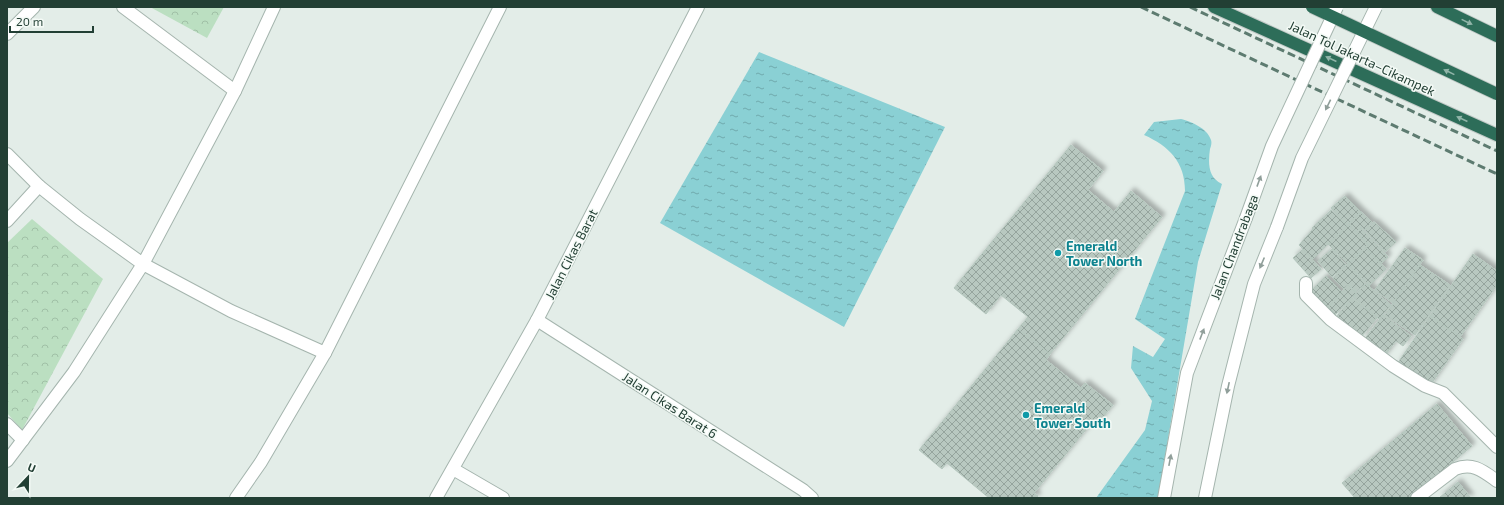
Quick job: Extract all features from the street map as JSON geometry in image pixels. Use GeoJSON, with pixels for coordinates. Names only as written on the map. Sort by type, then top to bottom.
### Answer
{"type":"FeatureCollection","features":[{"type":"Feature","properties":{"kind":"highway","name":"Jalan Tol Jakarta–Cikampek"},"geometry":{"type":"LineString","coordinates":[[1214,7],[1497,135]]}},
{"type":"Feature","properties":{"kind":"highway"},"geometry":{"type":"LineString","coordinates":[[1312,7],[1497,94]]}},
{"type":"Feature","properties":{"kind":"highway"},"geometry":{"type":"LineString","coordinates":[[1437,7],[1497,36]]}},
{"type":"Feature","properties":{"kind":"street"},"geometry":{"type":"LineString","coordinates":[[7,34],[34,7]]}},
{"type":"Feature","properties":{"kind":"street"},"geometry":{"type":"LineString","coordinates":[[123,7],[236,91]]}},
{"type":"Feature","properties":{"kind":"street"},"geometry":{"type":"LineString","coordinates":[[7,461],[74,372],[143,264],[236,91],[274,7]]}},
{"type":"Feature","properties":{"kind":"street"},"geometry":{"type":"LineString","coordinates":[[236,498],[261,462],[325,353],[500,7]]}},
{"type":"Feature","properties":{"kind":"street","name":"Jalan Cikas Barat"},"geometry":{"type":"LineString","coordinates":[[436,498],[537,320],[698,7]]}},
{"type":"Feature","properties":{"kind":"street","name":"Jalan Chandrabaga"},"geometry":{"type":"LineString","coordinates":[[1164,498],[1187,373],[1272,146],[1337,7]]}},
{"type":"Feature","properties":{"kind":"street"},"geometry":{"type":"LineString","coordinates":[[1206,498],[1228,386],[1254,284],[1277,227],[1302,158],[1376,7]]}},
{"type":"Feature","properties":{"kind":"street"},"geometry":{"type":"LineString","coordinates":[[7,154],[39,186],[80,219],[143,264],[231,311],[325,353]]}},
{"type":"Feature","properties":{"kind":"street"},"geometry":{"type":"LineString","coordinates":[[7,221],[39,186]]}},
{"type":"Feature","properties":{"kind":"street"},"geometry":{"type":"LineString","coordinates":[[1306,283],[1306,295],[1331,320],[1393,366],[1425,386],[1443,393],[1497,447]]}},
{"type":"Feature","properties":{"kind":"street","name":"Jalan Cikas Barat 6"},"geometry":{"type":"LineString","coordinates":[[537,320],[808,494]]}},
{"type":"Feature","properties":{"kind":"street"},"geometry":{"type":"LineString","coordinates":[[7,424],[23,440]]}},
{"type":"Feature","properties":{"kind":"street"},"geometry":{"type":"LineString","coordinates":[[1418,498],[1461,466],[1470,465],[1480,468],[1497,481]]}},
{"type":"Feature","properties":{"kind":"street"},"geometry":{"type":"LineString","coordinates":[[453,468],[503,498]]}},
{"type":"Feature","properties":{"kind":"green space"},"geometry":{"type":"Polygon","coordinates":[[[150,7],[224,7],[207,38],[150,7]]]}},
{"type":"Feature","properties":{"kind":"green space"},"geometry":{"type":"Polygon","coordinates":[[[32,219],[103,279],[22,430],[7,413],[7,243],[32,219]]]}},
{"type":"Feature","properties":{"kind":"water"},"geometry":{"type":"Polygon","coordinates":[[[759,52],[945,127],[844,327],[660,223],[759,52]]]}},
{"type":"Feature","properties":{"kind":"water"},"geometry":{"type":"Polygon","coordinates":[[[1181,119],[1199,126],[1209,136],[1211,140],[1209,160],[1210,170],[1214,178],[1222,184],[1198,262],[1158,498],[1096,498],[1145,430],[1152,401],[1131,368],[1133,346],[1153,357],[1165,339],[1135,319],[1185,191],[1182,172],[1179,163],[1174,156],[1161,144],[1144,135],[1154,122],[1181,119]]]}},
{"type":"Feature","properties":{"kind":"building","name":"Emerald Tower North"},"geometry":{"type":"Polygon","coordinates":[[[1071,145],[1103,171],[1088,190],[1114,212],[1131,191],[1162,217],[1050,354],[1018,329],[1028,317],[1001,295],[986,314],[954,288],[1071,145]]]}},
{"type":"Feature","properties":{"kind":"building"},"geometry":{"type":"Polygon","coordinates":[[[1345,196],[1361,212],[1347,225],[1331,208],[1345,196]]]}},
{"type":"Feature","properties":{"kind":"building"},"geometry":{"type":"Polygon","coordinates":[[[1331,210],[1348,226],[1328,244],[1312,228],[1331,210]]]}},
{"type":"Feature","properties":{"kind":"building"},"geometry":{"type":"Polygon","coordinates":[[[1361,212],[1372,222],[1365,230],[1361,227],[1356,232],[1349,224],[1361,212]]]}},
{"type":"Feature","properties":{"kind":"building"},"geometry":{"type":"Polygon","coordinates":[[[1374,222],[1396,242],[1385,252],[1365,230],[1374,222]]]}},
{"type":"Feature","properties":{"kind":"building"},"geometry":{"type":"Polygon","coordinates":[[[1349,225],[1368,245],[1348,264],[1328,244],[1349,225]]]}},
{"type":"Feature","properties":{"kind":"building"},"geometry":{"type":"Polygon","coordinates":[[[1361,228],[1388,257],[1381,264],[1366,247],[1369,245],[1357,233],[1361,228]]]}},
{"type":"Feature","properties":{"kind":"building"},"geometry":{"type":"Polygon","coordinates":[[[1313,229],[1328,244],[1313,259],[1299,245],[1313,229]]]}},
{"type":"Feature","properties":{"kind":"building"},"geometry":{"type":"Polygon","coordinates":[[[1366,248],[1386,269],[1369,286],[1348,264],[1366,248]]]}},
{"type":"Feature","properties":{"kind":"building"},"geometry":{"type":"Polygon","coordinates":[[[1405,248],[1423,260],[1393,303],[1375,290],[1405,248]]]}},
{"type":"Feature","properties":{"kind":"building"},"geometry":{"type":"Polygon","coordinates":[[[1303,249],[1321,269],[1311,278],[1293,258],[1303,249]]]}},
{"type":"Feature","properties":{"kind":"building"},"geometry":{"type":"Polygon","coordinates":[[[1332,249],[1346,265],[1332,277],[1318,261],[1332,249]]]}},
{"type":"Feature","properties":{"kind":"building"},"geometry":{"type":"Polygon","coordinates":[[[1473,254],[1497,271],[1497,285],[1460,337],[1430,316],[1473,254]]]}},
{"type":"Feature","properties":{"kind":"building"},"geometry":{"type":"Polygon","coordinates":[[[1348,264],[1365,284],[1356,292],[1348,284],[1344,289],[1333,278],[1348,264]]]}},
{"type":"Feature","properties":{"kind":"building"},"geometry":{"type":"Polygon","coordinates":[[[1420,265],[1450,285],[1415,335],[1385,315],[1420,265]]]}},
{"type":"Feature","properties":{"kind":"building"},"geometry":{"type":"Polygon","coordinates":[[[1326,276],[1342,292],[1325,311],[1308,294],[1326,276]]]}},
{"type":"Feature","properties":{"kind":"building"},"geometry":{"type":"Polygon","coordinates":[[[1366,284],[1391,305],[1379,319],[1353,297],[1366,284]]]}},
{"type":"Feature","properties":{"kind":"building"},"geometry":{"type":"Polygon","coordinates":[[[1348,285],[1356,293],[1335,315],[1328,308],[1348,285]]]}},
{"type":"Feature","properties":{"kind":"building"},"geometry":{"type":"Polygon","coordinates":[[[1352,298],[1377,318],[1361,337],[1336,317],[1352,298]]]}},
{"type":"Feature","properties":{"kind":"building"},"geometry":{"type":"Polygon","coordinates":[[[1383,315],[1411,336],[1403,346],[1396,341],[1383,358],[1363,341],[1383,315]]]}},
{"type":"Feature","properties":{"kind":"building"},"geometry":{"type":"Polygon","coordinates":[[[1430,316],[1463,339],[1429,387],[1397,364],[1430,316]]]}},
{"type":"Feature","properties":{"kind":"building","name":"Emerald Tower South"},"geometry":{"type":"Polygon","coordinates":[[[1018,329],[1050,354],[1046,360],[1081,388],[1085,383],[1113,405],[1093,429],[1089,426],[1034,493],[1038,496],[1036,498],[989,498],[947,463],[942,469],[919,450],[1018,329]]]}},
{"type":"Feature","properties":{"kind":"building"},"geometry":{"type":"Polygon","coordinates":[[[1437,404],[1472,446],[1410,498],[1355,498],[1342,483],[1437,404]]]}},
{"type":"Feature","properties":{"kind":"building"},"geometry":{"type":"Polygon","coordinates":[[[1458,482],[1471,498],[1439,498],[1458,482]]]}},
{"type":"Feature","properties":{"kind":"railway"},"geometry":{"type":"LineString","coordinates":[[1141,7],[1497,174]]}},
{"type":"Feature","properties":{"kind":"railway"},"geometry":{"type":"LineString","coordinates":[[1190,7],[1497,151]]}},
{"type":"Feature","properties":{"kind":"place","name":"Emerald Tower North"},"geometry":{"type":"Point","coordinates":[1058,253]}},
{"type":"Feature","properties":{"kind":"place","name":"Emerald Tower South"},"geometry":{"type":"Point","coordinates":[1026,415]}}]}
